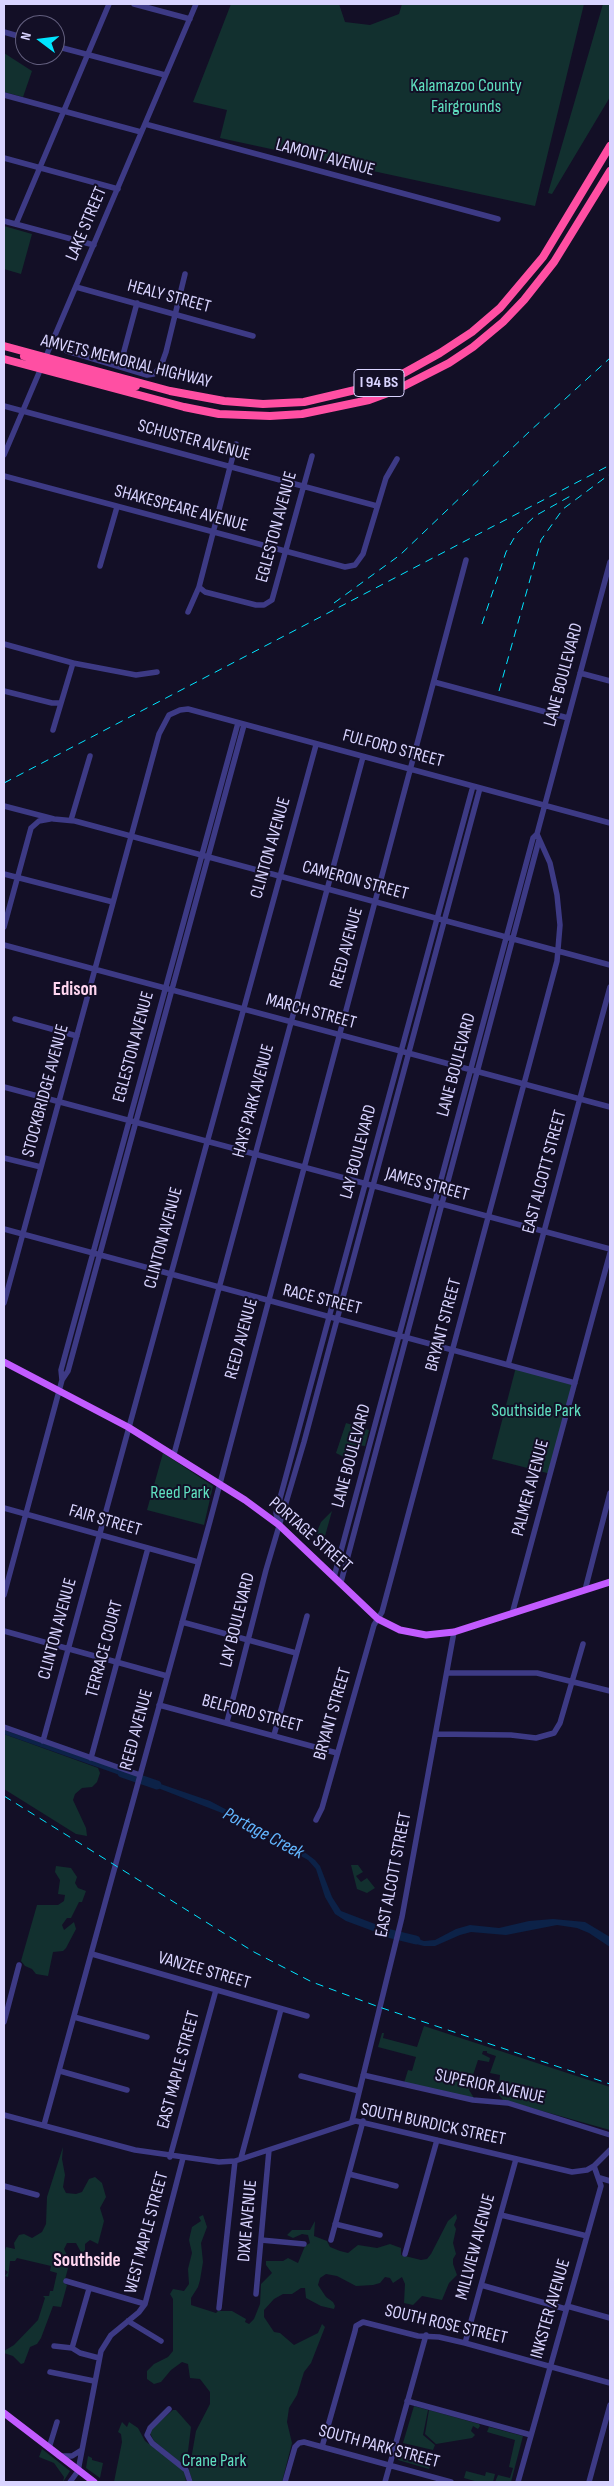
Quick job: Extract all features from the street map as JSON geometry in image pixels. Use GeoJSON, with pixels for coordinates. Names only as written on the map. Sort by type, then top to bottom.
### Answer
{"type":"FeatureCollection","features":[{"type":"Feature","properties":{"kind":"highway","name":"AMVETS MEMORIAL HIGHWAY"},"geometry":{"type":"LineString","coordinates":[[4,358],[44,363],[123,384],[151,386],[224,402],[263,404],[304,402],[368,387],[423,363],[472,332],[500,308],[522,283],[548,248],[610,146]]}},
{"type":"Feature","properties":{"kind":"highway","name":"AMVETS MEMORIAL HIGHWAY"},"geometry":{"type":"LineString","coordinates":[[4,346],[44,363],[175,405],[219,414],[270,416],[302,414],[369,400],[396,390],[449,363],[473,347],[503,322],[524,300],[554,262],[610,171]]}},
{"type":"Feature","properties":{"kind":"highway"},"geometry":{"type":"LineString","coordinates":[[4,351],[44,363]]}},
{"type":"Feature","properties":{"kind":"main road","name":"PORTAGE STREET"},"geometry":{"type":"LineString","coordinates":[[4,1362],[128,1426],[219,1482],[279,1525],[378,1619],[400,1630],[426,1635],[454,1632],[610,1582]]}},
{"type":"Feature","properties":{"kind":"main road"},"geometry":{"type":"LineString","coordinates":[[4,2413],[94,2482]]}},
{"type":"Feature","properties":{"kind":"street"},"geometry":{"type":"LineString","coordinates":[[16,224],[109,4]]}},
{"type":"Feature","properties":{"kind":"street"},"geometry":{"type":"LineString","coordinates":[[134,4],[190,19]]}},
{"type":"Feature","properties":{"kind":"street","name":"LAKE STREET"},"geometry":{"type":"LineString","coordinates":[[4,455],[196,4]]}},
{"type":"Feature","properties":{"kind":"street"},"geometry":{"type":"LineString","coordinates":[[65,49],[165,75]]}},
{"type":"Feature","properties":{"kind":"street"},"geometry":{"type":"LineString","coordinates":[[4,95],[142,132]]}},
{"type":"Feature","properties":{"kind":"street","name":"LAMONT AVENUE"},"geometry":{"type":"LineString","coordinates":[[145,124],[498,219]]}},
{"type":"Feature","properties":{"kind":"street"},"geometry":{"type":"LineString","coordinates":[[4,158],[118,189]]}},
{"type":"Feature","properties":{"kind":"street"},"geometry":{"type":"LineString","coordinates":[[4,221],[94,244]]}},
{"type":"Feature","properties":{"kind":"street"},"geometry":{"type":"LineString","coordinates":[[68,351],[150,375],[157,372],[166,352],[185,274]]}},
{"type":"Feature","properties":{"kind":"street","name":"HEALY STREET"},"geometry":{"type":"LineString","coordinates":[[76,286],[253,336]]}},
{"type":"Feature","properties":{"kind":"street"},"geometry":{"type":"LineString","coordinates":[[120,366],[137,303]]}},
{"type":"Feature","properties":{"kind":"street","name":"SCHUSTER AVENUE"},"geometry":{"type":"LineString","coordinates":[[4,406],[377,506]]}},
{"type":"Feature","properties":{"kind":"street"},"geometry":{"type":"LineString","coordinates":[[188,612],[198,587],[236,444]]}},
{"type":"Feature","properties":{"kind":"street","name":"EGLESTON AVENUE"},"geometry":{"type":"LineString","coordinates":[[198,587],[219,596],[256,605],[267,604],[275,594],[312,456]]}},
{"type":"Feature","properties":{"kind":"street"},"geometry":{"type":"LineString","coordinates":[[377,506],[388,473],[397,459]]}},
{"type":"Feature","properties":{"kind":"street","name":"SHAKESPEARE AVENUE"},"geometry":{"type":"LineString","coordinates":[[4,476],[335,566],[351,566],[359,562],[377,506]]}},
{"type":"Feature","properties":{"kind":"street"},"geometry":{"type":"LineString","coordinates":[[100,566],[117,508]]}},
{"type":"Feature","properties":{"kind":"street","name":"REED AVENUE"},"geometry":{"type":"LineString","coordinates":[[44,2125],[182,1622],[466,560]]}},
{"type":"Feature","properties":{"kind":"street","name":"LANE BOULEVARD"},"geometry":{"type":"LineString","coordinates":[[341,1582],[380,1409],[418,1268],[460,1140],[514,940],[545,805],[610,562]]}},
{"type":"Feature","properties":{"kind":"street"},"geometry":{"type":"LineString","coordinates":[[4,644],[73,662],[136,675],[157,672]]}},
{"type":"Feature","properties":{"kind":"street"},"geometry":{"type":"LineString","coordinates":[[53,730],[73,662]]}},
{"type":"Feature","properties":{"kind":"street"},"geometry":{"type":"LineString","coordinates":[[580,674],[610,681]]}},
{"type":"Feature","properties":{"kind":"street"},"geometry":{"type":"LineString","coordinates":[[434,682],[568,718]]}},
{"type":"Feature","properties":{"kind":"street"},"geometry":{"type":"LineString","coordinates":[[4,691],[43,701],[61,703]]}},
{"type":"Feature","properties":{"kind":"street","name":"FULFORD STREET"},"geometry":{"type":"LineString","coordinates":[[169,715],[188,709],[610,823]]}},
{"type":"Feature","properties":{"kind":"street","name":"STOCKBRIDGE AVENUE"},"geometry":{"type":"LineString","coordinates":[[4,1303],[159,734],[169,715]]}},
{"type":"Feature","properties":{"kind":"street","name":"EGLESTON AVENUE"},"geometry":{"type":"LineString","coordinates":[[62,1380],[61,1370],[75,1320],[118,1188],[136,1123],[187,923],[202,855],[223,790],[241,724]]}},
{"type":"Feature","properties":{"kind":"street","name":"CLINTON AVENUE"},"geometry":{"type":"LineString","coordinates":[[43,1741],[316,744]]}},
{"type":"Feature","properties":{"kind":"street"},"geometry":{"type":"LineString","coordinates":[[71,820],[90,756]]}},
{"type":"Feature","properties":{"kind":"street","name":"HAYS PARK AVENUE"},"geometry":{"type":"LineString","coordinates":[[174,1454],[363,757]]}},
{"type":"Feature","properties":{"kind":"street","name":"LAY BOULEVARD"},"geometry":{"type":"LineString","coordinates":[[279,1525],[276,1513],[369,1185],[458,852],[473,786]]}},
{"type":"Feature","properties":{"kind":"street","name":"LAY BOULEVARD"},"geometry":{"type":"LineString","coordinates":[[458,852],[480,788]]}},
{"type":"Feature","properties":{"kind":"street","name":"EGLESTON AVENUE"},"geometry":{"type":"LineString","coordinates":[[187,923],[209,857],[223,790]]}},
{"type":"Feature","properties":{"kind":"street","name":"CAMERON STREET"},"geometry":{"type":"LineString","coordinates":[[4,806],[54,818],[71,820],[132,836],[610,965]]}},
{"type":"Feature","properties":{"kind":"street"},"geometry":{"type":"LineString","coordinates":[[4,927],[31,828],[39,821],[54,818]]}},
{"type":"Feature","properties":{"kind":"street","name":"LANE BOULEVARD"},"geometry":{"type":"LineString","coordinates":[[334,1577],[387,1411],[425,1270],[453,1138],[533,838],[538,837]]}},
{"type":"Feature","properties":{"kind":"street","name":"BRYANT STREET"},"geometry":{"type":"LineString","coordinates":[[316,1820],[322,1808],[374,1625],[382,1612],[555,970],[560,925],[557,894],[548,857],[538,837]]}},
{"type":"Feature","properties":{"kind":"street"},"geometry":{"type":"LineString","coordinates":[[4,874],[113,902]]}},
{"type":"Feature","properties":{"kind":"street","name":"MARCH STREET"},"geometry":{"type":"LineString","coordinates":[[4,946],[610,1108]]}},
{"type":"Feature","properties":{"kind":"street","name":"EAST ALCOTT STREET"},"geometry":{"type":"LineString","coordinates":[[508,1365],[610,987]]}},
{"type":"Feature","properties":{"kind":"street","name":"EGLESTON AVENUE"},"geometry":{"type":"LineString","coordinates":[[4,1595],[62,1380],[68,1371],[81,1322],[111,1186],[147,1054],[169,989]]}},
{"type":"Feature","properties":{"kind":"street"},"geometry":{"type":"LineString","coordinates":[[489,1002],[496,1004]]}},
{"type":"Feature","properties":{"kind":"street"},"geometry":{"type":"LineString","coordinates":[[15,1019],[77,1036]]}},
{"type":"Feature","properties":{"kind":"street"},"geometry":{"type":"LineString","coordinates":[[147,1054],[154,1056]]}},
{"type":"Feature","properties":{"kind":"street","name":"JAMES STREET"},"geometry":{"type":"LineString","coordinates":[[4,1087],[610,1249]]}},
{"type":"Feature","properties":{"kind":"street"},"geometry":{"type":"LineString","coordinates":[[453,1138],[460,1140]]}},
{"type":"Feature","properties":{"kind":"street"},"geometry":{"type":"LineString","coordinates":[[4,1158],[41,1167]]}},
{"type":"Feature","properties":{"kind":"street"},"geometry":{"type":"LineString","coordinates":[[111,1186],[118,1188]]}},
{"type":"Feature","properties":{"kind":"street","name":"RACE STREET"},"geometry":{"type":"LineString","coordinates":[[4,1229],[575,1383]]}},
{"type":"Feature","properties":{"kind":"street","name":"PALMER AVENUE"},"geometry":{"type":"LineString","coordinates":[[512,1614],[610,1254]]}},
{"type":"Feature","properties":{"kind":"street"},"geometry":{"type":"LineString","coordinates":[[418,1268],[425,1270]]}},
{"type":"Feature","properties":{"kind":"street","name":"LAY BOULEVARD"},"geometry":{"type":"LineString","coordinates":[[227,1722],[279,1525],[319,1384],[333,1317]]}},
{"type":"Feature","properties":{"kind":"street"},"geometry":{"type":"LineString","coordinates":[[75,1320],[81,1322]]}},
{"type":"Feature","properties":{"kind":"street"},"geometry":{"type":"LineString","coordinates":[[312,1382],[319,1384]]}},
{"type":"Feature","properties":{"kind":"street"},"geometry":{"type":"LineString","coordinates":[[380,1409],[387,1411]]}},
{"type":"Feature","properties":{"kind":"street"},"geometry":{"type":"LineString","coordinates":[[294,1449],[301,1451]]}},
{"type":"Feature","properties":{"kind":"street"},"geometry":{"type":"LineString","coordinates":[[585,1590],[610,1492]]}},
{"type":"Feature","properties":{"kind":"street","name":"FAIR STREET"},"geometry":{"type":"LineString","coordinates":[[4,1508],[198,1562]]}},
{"type":"Feature","properties":{"kind":"street","name":"TERRACE COURT"},"geometry":{"type":"LineString","coordinates":[[91,1758],[148,1548]]}},
{"type":"Feature","properties":{"kind":"street"},"geometry":{"type":"LineString","coordinates":[[274,1736],[307,1616]]}},
{"type":"Feature","properties":{"kind":"street"},"geometry":{"type":"LineString","coordinates":[[182,1622],[296,1653]]}},
{"type":"Feature","properties":{"kind":"street"},"geometry":{"type":"LineString","coordinates":[[4,1631],[167,1676]]}},
{"type":"Feature","properties":{"kind":"street","name":"EAST ALCOTT STREET"},"geometry":{"type":"LineString","coordinates":[[352,2121],[399,1932],[454,1632]]}},
{"type":"Feature","properties":{"kind":"street"},"geometry":{"type":"LineString","coordinates":[[436,1734],[504,1734],[530,1738],[550,1735],[560,1723],[571,1680],[575,1677],[583,1644]]}},
{"type":"Feature","properties":{"kind":"street"},"geometry":{"type":"LineString","coordinates":[[448,1673],[537,1673],[610,1691]]}},
{"type":"Feature","properties":{"kind":"street","name":"BELFORD STREET"},"geometry":{"type":"LineString","coordinates":[[159,1705],[337,1753]]}},
{"type":"Feature","properties":{"kind":"street"},"geometry":{"type":"LineString","coordinates":[[4,1727],[139,1777]]}},
{"type":"Feature","properties":{"kind":"street","name":"VANZEE STREET"},"geometry":{"type":"LineString","coordinates":[[92,1954],[308,2016]]}},
{"type":"Feature","properties":{"kind":"street"},"geometry":{"type":"LineString","coordinates":[[4,2022],[19,1965]]}},
{"type":"Feature","properties":{"kind":"street","name":"EAST MAPLE STREET"},"geometry":{"type":"LineString","coordinates":[[170,2157],[216,1990]]}},
{"type":"Feature","properties":{"kind":"street"},"geometry":{"type":"LineString","coordinates":[[219,2308],[238,2160],[281,2009]]}},
{"type":"Feature","properties":{"kind":"street"},"geometry":{"type":"LineString","coordinates":[[74,2017],[147,2037]]}},
{"type":"Feature","properties":{"kind":"street"},"geometry":{"type":"LineString","coordinates":[[60,2070],[127,2090]]}},
{"type":"Feature","properties":{"kind":"street","name":"SUPERIOR AVENUE"},"geometry":{"type":"LineString","coordinates":[[363,2075],[473,2100],[508,2103],[610,2135]]}},
{"type":"Feature","properties":{"kind":"street"},"geometry":{"type":"LineString","coordinates":[[301,2076],[359,2091]]}},
{"type":"Feature","properties":{"kind":"street","name":"SOUTH BURDICK STREET"},"geometry":{"type":"LineString","coordinates":[[4,2115],[135,2150],[170,2157],[219,2162],[238,2160],[352,2121],[363,2121],[572,2172],[587,2170],[594,2166]]}},
{"type":"Feature","properties":{"kind":"street"},"geometry":{"type":"LineString","coordinates":[[331,2240],[363,2121]]}},
{"type":"Feature","properties":{"kind":"street"},"geometry":{"type":"LineString","coordinates":[[405,2254],[437,2140]]}},
{"type":"Feature","properties":{"kind":"street","name":"DIXIE AVENUE"},"geometry":{"type":"LineString","coordinates":[[256,2294],[268,2150]]}},
{"type":"Feature","properties":{"kind":"street"},"geometry":{"type":"LineString","coordinates":[[610,2150],[594,2166],[600,2178],[610,2181]]}},
{"type":"Feature","properties":{"kind":"street","name":"WEST MAPLE STREET"},"geometry":{"type":"LineString","coordinates":[[70,2482],[78,2471],[99,2358],[111,2335],[145,2304],[183,2158]]}},
{"type":"Feature","properties":{"kind":"street","name":"MILLVIEW AVENUE"},"geometry":{"type":"LineString","coordinates":[[465,2343],[516,2159]]}},
{"type":"Feature","properties":{"kind":"street"},"geometry":{"type":"LineString","coordinates":[[349,2174],[396,2186]]}},
{"type":"Feature","properties":{"kind":"street","name":"INKSTER AVENUE"},"geometry":{"type":"LineString","coordinates":[[518,2482],[587,2236],[600,2186],[600,2178]]}},
{"type":"Feature","properties":{"kind":"street"},"geometry":{"type":"LineString","coordinates":[[4,2186],[37,2195]]}},
{"type":"Feature","properties":{"kind":"street"},"geometry":{"type":"LineString","coordinates":[[501,2215],[587,2236]]}},
{"type":"Feature","properties":{"kind":"street"},"geometry":{"type":"LineString","coordinates":[[335,2224],[380,2235]]}},
{"type":"Feature","properties":{"kind":"street"},"geometry":{"type":"LineString","coordinates":[[261,2240],[304,2244]]}},
{"type":"Feature","properties":{"kind":"street"},"geometry":{"type":"LineString","coordinates":[[66,2281],[145,2304]]}},
{"type":"Feature","properties":{"kind":"street"},"geometry":{"type":"LineString","coordinates":[[481,2286],[610,2318]]}},
{"type":"Feature","properties":{"kind":"street"},"geometry":{"type":"LineString","coordinates":[[72,2348],[89,2289]]}},
{"type":"Feature","properties":{"kind":"street"},"geometry":{"type":"LineString","coordinates":[[128,2321],[161,2341]]}},
{"type":"Feature","properties":{"kind":"street","name":"SOUTH ROSE STREET"},"geometry":{"type":"LineString","coordinates":[[322,2447],[355,2330],[361,2322],[418,2336],[426,2335],[465,2343],[610,2383]]}},
{"type":"Feature","properties":{"kind":"street"},"geometry":{"type":"LineString","coordinates":[[385,2482],[426,2335]]}},
{"type":"Feature","properties":{"kind":"street"},"geometry":{"type":"LineString","coordinates":[[54,2346],[72,2348],[80,2353],[99,2358]]}},
{"type":"Feature","properties":{"kind":"street"},"geometry":{"type":"LineString","coordinates":[[50,2372],[94,2380]]}},
{"type":"Feature","properties":{"kind":"street"},"geometry":{"type":"LineString","coordinates":[[407,2401],[531,2435]]}},
{"type":"Feature","properties":{"kind":"street"},"geometry":{"type":"LineString","coordinates":[[589,2482],[610,2405]]}},
{"type":"Feature","properties":{"kind":"street"},"geometry":{"type":"LineString","coordinates":[[170,2409],[150,2428],[147,2435],[152,2443],[186,2470],[190,2482]]}},
{"type":"Feature","properties":{"kind":"street"},"geometry":{"type":"LineString","coordinates":[[49,2448],[57,2422]]}},
{"type":"Feature","properties":{"kind":"street","name":"SOUTH PARK STREET"},"geometry":{"type":"LineString","coordinates":[[285,2482],[293,2452],[299,2443],[322,2447],[451,2482]]}},
{"type":"Feature","properties":{"kind":"street"},"geometry":{"type":"LineString","coordinates":[[59,2456],[76,2455],[82,2446]]}},
{"type":"Feature","properties":{"kind":"green space","name":"Kalamazoo County Fairgrounds"},"geometry":{"type":"Polygon","coordinates":[[[231,4],[339,4],[345,22],[370,25],[399,14],[402,4],[584,4],[535,206],[220,138],[227,110],[193,102],[231,4]]]}},
{"type":"Feature","properties":{"kind":"green space"},"geometry":{"type":"Polygon","coordinates":[[[603,4],[610,4],[610,97],[552,194],[548,193],[603,4]]]}},
{"type":"Feature","properties":{"kind":"green space"},"geometry":{"type":"Polygon","coordinates":[[[4,53],[15,60],[15,65],[23,65],[32,71],[23,97],[4,92],[4,53]]]}},
{"type":"Feature","properties":{"kind":"green space"},"geometry":{"type":"Polygon","coordinates":[[[4,226],[32,234],[21,274],[4,269],[4,226]]]}},
{"type":"Feature","properties":{"kind":"green space","name":"Southside Park"},"geometry":{"type":"Polygon","coordinates":[[[516,1367],[575,1383],[551,1474],[492,1459],[516,1367]]]}},
{"type":"Feature","properties":{"kind":"green space"},"geometry":{"type":"Polygon","coordinates":[[[346,1423],[369,1430],[365,1446],[357,1445],[353,1463],[345,1461],[346,1458],[336,1453],[346,1423]]]}},
{"type":"Feature","properties":{"kind":"green space","name":"Reed Park"},"geometry":{"type":"Polygon","coordinates":[[[163,1453],[213,1486],[204,1525],[147,1510],[163,1453]]]}},
{"type":"Feature","properties":{"kind":"green space"},"geometry":{"type":"Polygon","coordinates":[[[332,1511],[325,1536],[316,1534],[321,1522],[332,1511]]]}},
{"type":"Feature","properties":{"kind":"green space"},"geometry":{"type":"Polygon","coordinates":[[[4,1734],[98,1768],[100,1773],[97,1782],[92,1787],[82,1788],[75,1794],[73,1800],[86,1828],[87,1836],[76,1834],[4,1789],[4,1734]]]}},
{"type":"Feature","properties":{"kind":"green space"},"geometry":{"type":"Polygon","coordinates":[[[351,1865],[358,1865],[363,1872],[356,1876],[361,1882],[367,1878],[375,1888],[367,1893],[357,1889],[351,1865]]]}},
{"type":"Feature","properties":{"kind":"green space"},"geometry":{"type":"Polygon","coordinates":[[[56,1866],[71,1868],[77,1877],[75,1883],[78,1888],[86,1891],[82,1902],[79,1902],[71,1918],[67,1918],[62,1925],[64,1930],[74,1922],[76,1929],[63,1951],[53,1952],[48,1976],[36,1974],[21,1961],[37,1905],[58,1905],[64,1901],[65,1895],[58,1894],[60,1880],[55,1872],[56,1866]]]}},
{"type":"Feature","properties":{"kind":"green space"},"geometry":{"type":"Polygon","coordinates":[[[424,2026],[610,2087],[610,2130],[503,2100],[498,2094],[500,2075],[490,2073],[496,2056],[487,2053],[487,2051],[483,2051],[482,2054],[490,2058],[489,2062],[478,2060],[470,2084],[469,2090],[474,2098],[404,2083],[408,2070],[412,2071],[416,2057],[378,2047],[382,2033],[384,2033],[383,2038],[417,2047],[424,2026]]]}},
{"type":"Feature","properties":{"kind":"green space"},"geometry":{"type":"Polygon","coordinates":[[[63,2147],[62,2159],[65,2175],[63,2187],[66,2193],[76,2194],[82,2192],[89,2179],[95,2177],[102,2183],[106,2197],[100,2208],[104,2221],[98,2244],[90,2240],[85,2244],[85,2251],[82,2254],[76,2243],[67,2243],[64,2249],[70,2261],[64,2283],[67,2285],[61,2307],[53,2306],[41,2338],[37,2344],[30,2347],[24,2363],[21,2364],[13,2356],[4,2353],[4,2351],[14,2345],[38,2320],[45,2298],[43,2296],[49,2296],[50,2291],[53,2291],[57,2273],[50,2271],[51,2266],[17,2258],[15,2261],[10,2261],[8,2277],[5,2276],[8,2272],[4,2269],[4,2254],[6,2247],[15,2249],[14,2243],[19,2235],[24,2234],[32,2238],[42,2232],[46,2224],[47,2197],[63,2147]]]}},
{"type":"Feature","properties":{"kind":"green space","name":"Crane Park"},"geometry":{"type":"Polygon","coordinates":[[[456,2214],[457,2218],[454,2225],[456,2229],[453,2243],[456,2254],[453,2264],[457,2275],[449,2283],[442,2300],[422,2296],[413,2305],[404,2303],[405,2284],[402,2277],[393,2283],[390,2278],[385,2277],[380,2283],[356,2286],[337,2276],[326,2274],[320,2278],[318,2285],[326,2297],[333,2302],[334,2309],[321,2306],[306,2298],[305,2288],[301,2288],[292,2294],[283,2294],[274,2299],[264,2310],[264,2317],[274,2332],[280,2333],[294,2345],[318,2333],[322,2324],[325,2327],[311,2363],[304,2372],[297,2395],[289,2408],[287,2422],[292,2443],[282,2482],[193,2482],[189,2471],[196,2431],[210,2404],[210,2392],[200,2379],[190,2378],[188,2364],[182,2362],[171,2370],[161,2382],[154,2384],[147,2379],[147,2371],[154,2364],[168,2357],[173,2351],[173,2299],[170,2294],[173,2289],[184,2291],[189,2284],[188,2269],[192,2253],[189,2240],[192,2227],[201,2221],[199,2217],[203,2215],[207,2227],[201,2243],[203,2262],[200,2280],[191,2298],[191,2305],[216,2313],[218,2311],[232,2311],[246,2319],[245,2322],[249,2324],[254,2319],[260,2304],[261,2284],[272,2273],[266,2265],[266,2261],[283,2261],[288,2258],[298,2263],[305,2246],[310,2243],[308,2235],[302,2234],[293,2238],[287,2235],[292,2230],[310,2230],[315,2221],[314,2236],[327,2241],[330,2247],[340,2251],[348,2253],[358,2245],[377,2248],[390,2244],[401,2248],[401,2255],[421,2260],[427,2259],[431,2254],[448,2221],[456,2214]]]}},
{"type":"Feature","properties":{"kind":"green space"},"geometry":{"type":"Polygon","coordinates":[[[414,2406],[428,2410],[423,2435],[435,2445],[433,2450],[403,2443],[414,2406]]]}},
{"type":"Feature","properties":{"kind":"green space"},"geometry":{"type":"Polygon","coordinates":[[[173,2410],[176,2410],[191,2427],[186,2467],[154,2441],[149,2431],[173,2410]]]}},
{"type":"Feature","properties":{"kind":"green space"},"geometry":{"type":"Polygon","coordinates":[[[429,2410],[479,2424],[480,2426],[478,2429],[473,2426],[471,2431],[475,2435],[472,2438],[436,2444],[425,2434],[429,2410]]]}},
{"type":"Feature","properties":{"kind":"green space"},"geometry":{"type":"Polygon","coordinates":[[[122,2422],[127,2427],[129,2422],[138,2428],[145,2441],[181,2468],[185,2473],[186,2482],[114,2482],[122,2442],[121,2434],[118,2432],[122,2422]]]}},
{"type":"Feature","properties":{"kind":"green space"},"geometry":{"type":"Polygon","coordinates":[[[489,2427],[523,2436],[511,2482],[495,2482],[498,2475],[510,2478],[513,2468],[509,2467],[515,2440],[487,2432],[489,2427]]]}},
{"type":"Feature","properties":{"kind":"green space"},"geometry":{"type":"Polygon","coordinates":[[[42,2449],[70,2471],[63,2482],[64,2477],[54,2463],[39,2457],[42,2449]]]}},
{"type":"Feature","properties":{"kind":"green space"},"geometry":{"type":"Polygon","coordinates":[[[399,2455],[431,2464],[429,2469],[398,2460],[399,2455]]]}},
{"type":"Feature","properties":{"kind":"green space"},"geometry":{"type":"Polygon","coordinates":[[[88,2456],[92,2460],[103,2463],[100,2478],[86,2468],[88,2456]]]}},
{"type":"Feature","properties":{"kind":"green space"},"geometry":{"type":"Polygon","coordinates":[[[466,2471],[485,2476],[486,2472],[495,2474],[493,2482],[478,2482],[464,2478],[466,2471]]]}},
{"type":"Feature","properties":{"kind":"water"},"geometry":{"type":"Polygon","coordinates":[[[4,1730],[133,1774],[131,1779],[4,1734],[4,1730]]]}},
{"type":"Feature","properties":{"kind":"water"},"geometry":{"type":"Polygon","coordinates":[[[146,1779],[210,1801],[299,1848],[320,1866],[332,1897],[341,1911],[394,1932],[392,1938],[346,1921],[335,1914],[325,1897],[316,1869],[308,1860],[222,1813],[145,1783],[146,1779]]]}},
{"type":"Feature","properties":{"kind":"water"},"geometry":{"type":"Polygon","coordinates":[[[553,1919],[585,1922],[610,1937],[610,1947],[589,1933],[577,1928],[557,1925],[506,1935],[471,1932],[435,1946],[424,1946],[404,1941],[406,1935],[424,1941],[435,1940],[456,1929],[470,1925],[499,1928],[529,1921],[553,1919]]]}},
{"type":"Feature","properties":{"kind":"waterway","name":"Portage Creek"},"geometry":{"type":"LineString","coordinates":[[122,1773],[157,1785]]}},
{"type":"Feature","properties":{"kind":"waterway","name":"Portage Creek"},"geometry":{"type":"LineString","coordinates":[[383,1932],[416,1940]]}},
{"type":"Feature","properties":{"kind":"railway"},"geometry":{"type":"LineString","coordinates":[[334,603],[400,555],[610,358]]}},
{"type":"Feature","properties":{"kind":"railway"},"geometry":{"type":"LineString","coordinates":[[4,783],[610,465]]}},
{"type":"Feature","properties":{"kind":"railway"},"geometry":{"type":"LineString","coordinates":[[499,691],[541,540],[563,509],[610,474]]}},
{"type":"Feature","properties":{"kind":"railway"},"geometry":{"type":"LineString","coordinates":[[482,624],[506,552],[517,533],[535,516],[574,494]]}},
{"type":"Feature","properties":{"kind":"railway"},"geometry":{"type":"LineString","coordinates":[[4,1796],[254,1952],[312,1982],[379,2007],[610,2084]]}},
{"type":"Feature","properties":{"kind":"district","name":"Edison"},"geometry":{"type":"Point","coordinates":[75,990]}},
{"type":"Feature","properties":{"kind":"district","name":"Southside"},"geometry":{"type":"Point","coordinates":[87,2261]}}]}
